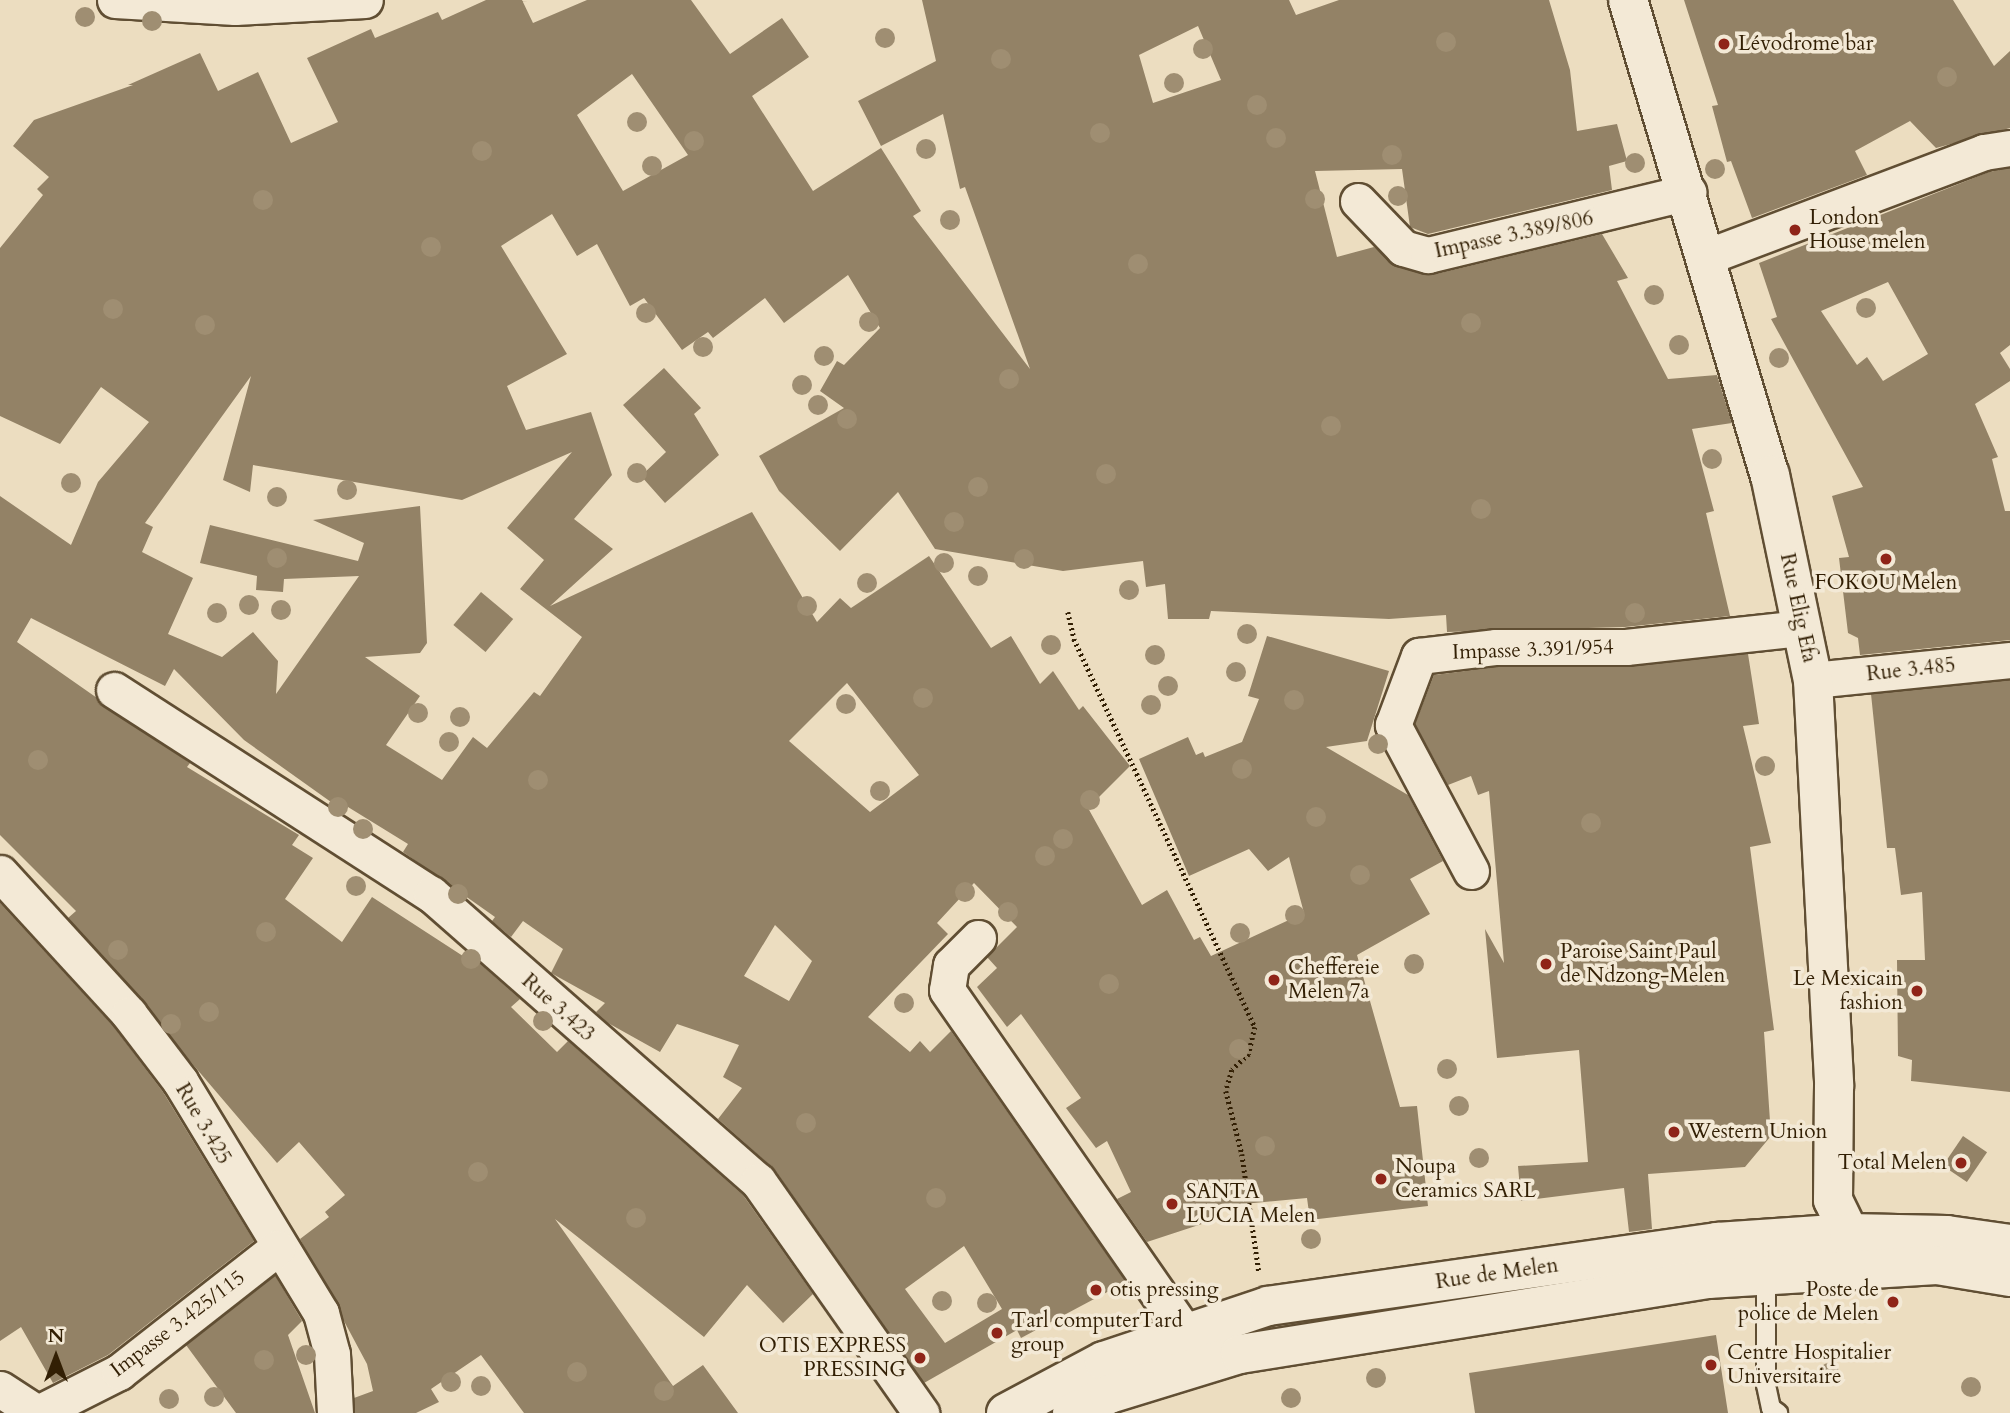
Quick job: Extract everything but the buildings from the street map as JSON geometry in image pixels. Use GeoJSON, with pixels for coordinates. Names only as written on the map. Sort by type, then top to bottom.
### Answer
{"type":"FeatureCollection","features":[{"type":"Feature","properties":{"kind":"main road","name":"Rue Elig Efa"},"geometry":{"type":"LineString","coordinates":[[1628,0],[1689,192],[1770,475],[1812,680],[1834,1086],[1833,1200],[1844,1251]]}},
{"type":"Feature","properties":{"kind":"main road","name":"Rue de Melen"},"geometry":{"type":"LineString","coordinates":[[1072,1413],[1109,1394],[1240,1354],[1766,1273],[1844,1251],[1947,1235],[2010,1244]]}},
{"type":"Feature","properties":{"kind":"main road","name":"Rue de Melen"},"geometry":{"type":"LineString","coordinates":[[1006,1413],[1104,1361],[1268,1306],[1717,1242],[1844,1251],[2010,1277]]}},
{"type":"Feature","properties":{"kind":"street"},"geometry":{"type":"LineString","coordinates":[[115,0],[235,7],[365,0]]}},
{"type":"Feature","properties":{"kind":"street"},"geometry":{"type":"LineString","coordinates":[[1706,257],[1983,152],[2010,148]]}},
{"type":"Feature","properties":{"kind":"street","name":"Impasse 3.389/806"},"geometry":{"type":"LineString","coordinates":[[1357,201],[1403,248],[1428,255],[1689,192]]}},
{"type":"Feature","properties":{"kind":"street","name":"Impasse 3.391/954"},"geometry":{"type":"LineString","coordinates":[[1471,871],[1393,725],[1419,656],[1496,647],[1626,646],[1802,628]]}},
{"type":"Feature","properties":{"kind":"street","name":"Rue 3.485"},"geometry":{"type":"LineString","coordinates":[[1812,680],[2010,660]]}},
{"type":"Feature","properties":{"kind":"street","name":"Rue 3.423"},"geometry":{"type":"LineString","coordinates":[[114,690],[431,894],[758,1181],[921,1413]]}},
{"type":"Feature","properties":{"kind":"street","name":"Rue 3.425"},"geometry":{"type":"LineString","coordinates":[[0,873],[129,1014],[180,1081],[276,1248],[321,1313],[332,1354],[335,1413]]}},
{"type":"Feature","properties":{"kind":"street"},"geometry":{"type":"LineString","coordinates":[[978,938],[951,965],[947,990],[1185,1332]]}},
{"type":"Feature","properties":{"kind":"street","name":"Impasse 3.425/115"},"geometry":{"type":"LineString","coordinates":[[0,1389],[38,1413],[119,1372],[276,1248]]}},
{"type":"Feature","properties":{"kind":"lane"},"geometry":{"type":"LineString","coordinates":[[1766,1273],[1766,1385],[1771,1408],[1778,1413]]}},
{"type":"Feature","properties":{"kind":"path"},"geometry":{"type":"LineString","coordinates":[[1068,612],[1073,639],[1255,1027],[1249,1054],[1232,1070],[1226,1091],[1268,1306]]}},
{"type":"Feature","properties":{"kind":"place","name":"Lévodrome bar"},"geometry":{"type":"Point","coordinates":[1724,44]}},
{"type":"Feature","properties":{"kind":"place","name":"London House melen"},"geometry":{"type":"Point","coordinates":[1795,230]}},
{"type":"Feature","properties":{"kind":"place","name":"FOKOU Melen"},"geometry":{"type":"Point","coordinates":[1886,559]}},
{"type":"Feature","properties":{"kind":"place","name":"Paroise Saint Paul de Ndzong-Melen"},"geometry":{"type":"Point","coordinates":[1546,964]}},
{"type":"Feature","properties":{"kind":"place","name":"Cheffereie Melen 7a"},"geometry":{"type":"Point","coordinates":[1274,980]}},
{"type":"Feature","properties":{"kind":"place","name":"Le Mexicain fashion"},"geometry":{"type":"Point","coordinates":[1917,991]}},
{"type":"Feature","properties":{"kind":"place","name":"Western Union"},"geometry":{"type":"Point","coordinates":[1674,1132]}},
{"type":"Feature","properties":{"kind":"place","name":"Total Melen"},"geometry":{"type":"Point","coordinates":[1961,1163]}},
{"type":"Feature","properties":{"kind":"place","name":"Noupa Ceramics SARL"},"geometry":{"type":"Point","coordinates":[1381,1179]}},
{"type":"Feature","properties":{"kind":"place","name":"SANTA LUCIA Melen"},"geometry":{"type":"Point","coordinates":[1172,1204]}},
{"type":"Feature","properties":{"kind":"place","name":"otis pressing"},"geometry":{"type":"Point","coordinates":[1096,1290]}},
{"type":"Feature","properties":{"kind":"place","name":"Poste de police de Melen"},"geometry":{"type":"Point","coordinates":[1893,1302]}},
{"type":"Feature","properties":{"kind":"place","name":"Tarl computerTard group"},"geometry":{"type":"Point","coordinates":[997,1333]}},
{"type":"Feature","properties":{"kind":"place","name":"OTIS EXPRESS PRESSING"},"geometry":{"type":"Point","coordinates":[920,1358]}},
{"type":"Feature","properties":{"kind":"place","name":"Centre Hospitalier Universitaire"},"geometry":{"type":"Point","coordinates":[1711,1365]}}]}
